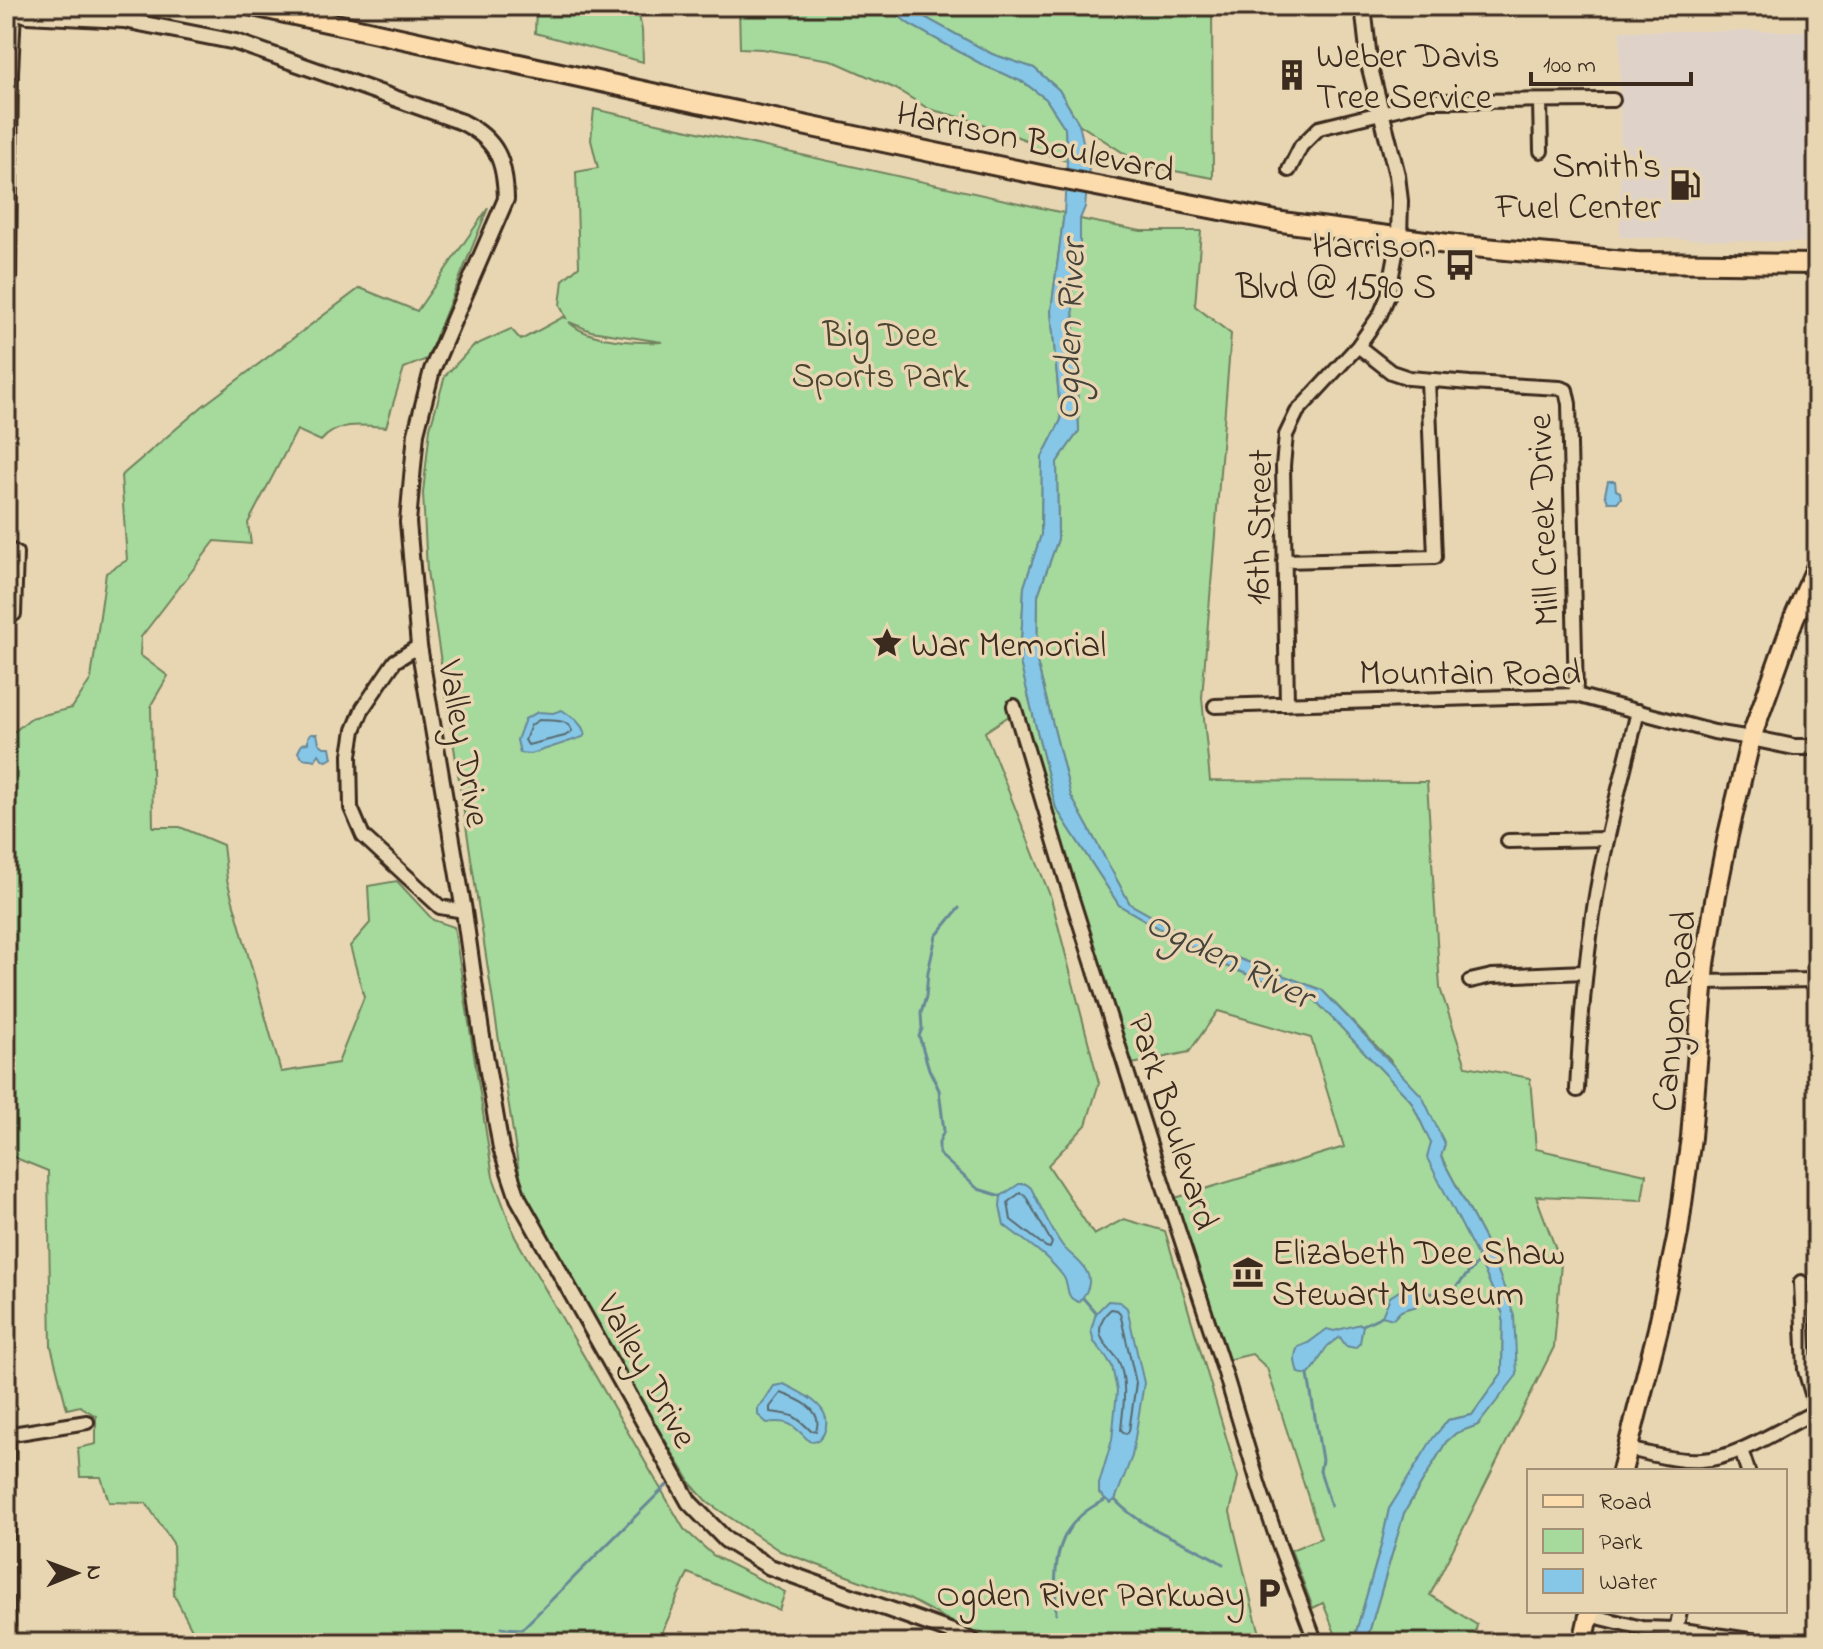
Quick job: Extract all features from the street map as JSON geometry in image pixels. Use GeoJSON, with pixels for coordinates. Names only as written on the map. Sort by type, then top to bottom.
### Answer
{"type":"FeatureCollection","features":[{"type":"Feature","properties":{"kind":"main road","name":"Harrison Boulevard"},"geometry":{"type":"LineString","coordinates":[[253,6],[698,103],[1259,219],[1399,238],[1636,262],[1817,264]]}},
{"type":"Feature","properties":{"kind":"main road","name":"Canyon Road"},"geometry":{"type":"LineString","coordinates":[[1623,1469],[1658,1329],[1678,1233],[1691,1137],[1703,982],[1721,865],[1751,738],[1790,629],[1817,566]]}},
{"type":"Feature","properties":{"kind":"main road"},"geometry":{"type":"LineString","coordinates":[[1583,1643],[1590,1613]]}},
{"type":"Feature","properties":{"kind":"street","name":"16th Street"},"geometry":{"type":"LineString","coordinates":[[1287,704],[1283,466],[1286,435],[1297,412],[1358,346],[1380,315],[1388,296],[1399,238],[1397,175],[1370,68],[1363,6]]}},
{"type":"Feature","properties":{"kind":"street"},"geometry":{"type":"LineString","coordinates":[[8,281],[12,8]]}},
{"type":"Feature","properties":{"kind":"street","name":"Valley Drive"},"geometry":{"type":"LineString","coordinates":[[12,8],[20,14],[35,16],[124,20],[236,42],[462,122],[478,130],[501,159],[506,179],[505,206],[432,370],[416,433],[408,522],[419,646],[501,1148],[518,1198],[689,1502],[726,1540],[770,1567],[958,1634],[975,1643]]}},
{"type":"Feature","properties":{"kind":"street"},"geometry":{"type":"LineString","coordinates":[[1289,170],[1301,146],[1319,128],[1430,101],[1613,100]]}},
{"type":"Feature","properties":{"kind":"street"},"geometry":{"type":"LineString","coordinates":[[1540,101],[1541,151]]}},
{"type":"Feature","properties":{"kind":"street"},"geometry":{"type":"LineString","coordinates":[[1284,561],[1435,557],[1428,380],[1391,372],[1358,346]]}},
{"type":"Feature","properties":{"kind":"street","name":"Mill Creek Drive"},"geometry":{"type":"LineString","coordinates":[[1428,380],[1566,390],[1569,404],[1576,695]]}},
{"type":"Feature","properties":{"kind":"street"},"geometry":{"type":"LineString","coordinates":[[11,550],[14,614]]}},
{"type":"Feature","properties":{"kind":"street"},"geometry":{"type":"LineString","coordinates":[[419,646],[395,661],[363,708],[354,730],[350,755],[351,808],[363,836],[440,907],[464,911]]}},
{"type":"Feature","properties":{"kind":"street","name":"Mountain Road"},"geometry":{"type":"LineString","coordinates":[[1215,706],[1576,695],[1714,732],[1794,747],[1817,747]]}},
{"type":"Feature","properties":{"kind":"street","name":"Park Boulevard"},"geometry":{"type":"LineString","coordinates":[[1014,706],[1076,912],[1259,1486],[1316,1643]]}},
{"type":"Feature","properties":{"kind":"street"},"geometry":{"type":"LineString","coordinates":[[1577,1090],[1585,972],[1595,901],[1638,711]]}},
{"type":"Feature","properties":{"kind":"street"},"geometry":{"type":"LineString","coordinates":[[1508,841],[1607,839]]}},
{"type":"Feature","properties":{"kind":"street"},"geometry":{"type":"LineString","coordinates":[[1470,981],[1492,976],[1585,972]]}},
{"type":"Feature","properties":{"kind":"street"},"geometry":{"type":"LineString","coordinates":[[1703,982],[1817,980]]}},
{"type":"Feature","properties":{"kind":"street"},"geometry":{"type":"LineString","coordinates":[[1628,1449],[1682,1460],[1716,1459],[1741,1450],[1817,1411],[1805,1370],[1801,1282]]}},
{"type":"Feature","properties":{"kind":"street"},"geometry":{"type":"LineString","coordinates":[[8,1643],[7,1435],[87,1422]]}},
{"type":"Feature","properties":{"kind":"street"},"geometry":{"type":"LineString","coordinates":[[1741,1450],[1747,1469]]}},
{"type":"Feature","properties":{"kind":"street"},"geometry":{"type":"LineString","coordinates":[[1590,1613],[1642,1628],[1676,1629],[1756,1642]]}},
{"type":"Feature","properties":{"kind":"street"},"geometry":{"type":"LineString","coordinates":[[1676,1629],[1680,1613]]}},
{"type":"Feature","properties":{"kind":"street"},"geometry":{"type":"LineString","coordinates":[[1639,1643],[1642,1628]]}},
{"type":"Feature","properties":{"kind":"shaded area"},"geometry":{"type":"Polygon","coordinates":[[[1620,31],[1817,31],[1817,243],[1620,237],[1620,31]]]}},
{"type":"Feature","properties":{"kind":"green space"},"geometry":{"type":"Polygon","coordinates":[[[536,6],[637,6],[642,30],[643,62],[535,33],[536,6]]]}},
{"type":"Feature","properties":{"kind":"green space"},"geometry":{"type":"Polygon","coordinates":[[[739,6],[886,6],[909,24],[985,66],[1023,82],[1046,99],[1065,128],[1067,161],[1042,153],[1026,140],[929,109],[896,89],[831,60],[740,48],[739,6]]]}},
{"type":"Feature","properties":{"kind":"green space"},"geometry":{"type":"Polygon","coordinates":[[[908,6],[1212,6],[1213,178],[1142,165],[1079,124],[1059,90],[1034,68],[992,54],[908,6]]]}},
{"type":"Feature","properties":{"kind":"green space","name":"Big Dee Sports Park"},"geometry":{"type":"Polygon","coordinates":[[[594,109],[1064,213],[1051,311],[1061,420],[1042,457],[1041,535],[1024,587],[1020,662],[1056,808],[1119,905],[1223,965],[1315,1000],[1411,1101],[1503,1314],[1502,1373],[1472,1415],[1448,1420],[1389,1509],[1354,1643],[1339,1643],[1323,1603],[1313,1608],[1291,1550],[1321,1538],[1267,1368],[1252,1354],[1223,1361],[1172,1199],[1344,1147],[1311,1038],[1218,1011],[1189,1052],[1132,1064],[1018,710],[985,732],[1051,898],[1099,1083],[1086,1125],[1048,1165],[1094,1235],[1124,1219],[1165,1231],[1238,1477],[1230,1512],[1263,1643],[991,1643],[909,1599],[780,1551],[707,1502],[692,1485],[562,1269],[522,1191],[427,571],[423,493],[430,428],[445,376],[473,346],[511,329],[521,340],[566,318],[560,305],[563,280],[579,266],[576,172],[598,168],[591,140],[594,109]],[[569,322],[600,337],[662,342],[591,331],[569,322]]]}},
{"type":"Feature","properties":{"kind":"green space"},"geometry":{"type":"Polygon","coordinates":[[[488,208],[427,359],[404,368],[386,427],[343,427],[321,441],[297,430],[248,523],[251,544],[215,541],[141,637],[140,655],[168,676],[151,705],[153,827],[180,827],[223,845],[227,880],[281,1072],[338,1063],[364,997],[350,946],[370,923],[368,886],[397,881],[433,920],[454,927],[493,1177],[515,1237],[684,1529],[714,1556],[785,1592],[779,1610],[688,1573],[661,1635],[681,1643],[199,1643],[174,1595],[173,1543],[146,1503],[109,1502],[101,1477],[80,1477],[78,1448],[96,1444],[96,1416],[80,1406],[67,1409],[51,1346],[48,1171],[6,1154],[6,748],[10,735],[31,718],[72,708],[91,679],[106,573],[127,560],[121,476],[204,405],[360,288],[417,311],[488,208]]]}},
{"type":"Feature","properties":{"kind":"green space"},"geometry":{"type":"Polygon","coordinates":[[[1080,219],[1141,231],[1201,231],[1195,306],[1231,334],[1202,698],[1210,781],[1427,782],[1440,988],[1466,1066],[1530,1078],[1536,1149],[1646,1174],[1642,1200],[1536,1196],[1561,1263],[1554,1347],[1430,1595],[1477,1625],[1473,1643],[1368,1643],[1368,1636],[1404,1513],[1446,1442],[1456,1433],[1478,1425],[1516,1375],[1490,1249],[1390,1060],[1322,990],[1205,946],[1130,904],[1071,796],[1037,662],[1038,595],[1058,539],[1057,462],[1079,431],[1072,288],[1080,252],[1080,219]]]}},
{"type":"Feature","properties":{"kind":"water","name":"Ogden River"},"geometry":{"type":"Polygon","coordinates":[[[886,6],[908,6],[992,54],[1034,68],[1059,90],[1079,124],[1089,167],[1085,207],[1080,219],[1080,252],[1072,288],[1079,431],[1057,462],[1058,539],[1038,595],[1037,662],[1071,796],[1130,904],[1205,946],[1322,990],[1422,1096],[1445,1144],[1441,1157],[1490,1249],[1514,1315],[1517,1375],[1478,1425],[1456,1433],[1446,1442],[1404,1513],[1368,1643],[1355,1643],[1354,1639],[1389,1509],[1433,1438],[1448,1420],[1472,1415],[1502,1373],[1503,1314],[1480,1261],[1427,1158],[1431,1143],[1411,1101],[1315,1000],[1223,965],[1119,905],[1056,808],[1020,662],[1024,587],[1041,535],[1042,457],[1061,420],[1051,311],[1064,213],[1065,128],[1046,99],[1023,82],[985,66],[909,24],[886,6]]]}},
{"type":"Feature","properties":{"kind":"water"},"geometry":{"type":"Polygon","coordinates":[[[1608,481],[1615,481],[1621,498],[1618,502],[1608,502],[1605,494],[1608,481]]]}},
{"type":"Feature","properties":{"kind":"water"},"geometry":{"type":"Polygon","coordinates":[[[562,710],[582,727],[583,737],[531,754],[520,753],[517,740],[525,719],[538,712],[562,710]]]}},
{"type":"Feature","properties":{"kind":"water"},"geometry":{"type":"Polygon","coordinates":[[[311,734],[317,734],[319,743],[324,747],[330,747],[332,758],[323,760],[319,754],[315,760],[301,757],[298,752],[302,744],[308,743],[311,734]]]}},
{"type":"Feature","properties":{"kind":"water"},"geometry":{"type":"Polygon","coordinates":[[[1019,1184],[1031,1188],[1065,1249],[1088,1275],[1089,1286],[1078,1302],[1070,1297],[1057,1268],[1004,1225],[1001,1196],[1019,1184]]]}},
{"type":"Feature","properties":{"kind":"water"},"geometry":{"type":"Polygon","coordinates":[[[1404,1288],[1418,1289],[1423,1295],[1420,1303],[1401,1311],[1393,1319],[1382,1316],[1390,1297],[1404,1288]]]}},
{"type":"Feature","properties":{"kind":"water"},"geometry":{"type":"Polygon","coordinates":[[[1108,1301],[1120,1302],[1127,1308],[1144,1383],[1132,1456],[1115,1500],[1110,1503],[1099,1493],[1099,1484],[1112,1440],[1117,1391],[1112,1366],[1094,1342],[1091,1330],[1096,1313],[1108,1301]]]}},
{"type":"Feature","properties":{"kind":"water"},"geometry":{"type":"Polygon","coordinates":[[[1363,1325],[1360,1343],[1355,1348],[1346,1346],[1340,1337],[1327,1347],[1308,1375],[1298,1373],[1295,1353],[1298,1347],[1327,1329],[1334,1331],[1363,1325]]]}},
{"type":"Feature","properties":{"kind":"water"},"geometry":{"type":"Polygon","coordinates":[[[784,1384],[821,1408],[826,1424],[820,1439],[809,1441],[791,1425],[767,1423],[758,1415],[758,1407],[774,1386],[784,1384]]]}},
{"type":"Feature","properties":{"kind":"waterway"},"geometry":{"type":"LineString","coordinates":[[959,908],[936,936],[919,1036],[939,1090],[944,1131],[939,1142],[939,1154],[978,1189],[1001,1196]]}},
{"type":"Feature","properties":{"kind":"waterway"},"geometry":{"type":"LineString","coordinates":[[1457,1286],[1481,1259]]}},
{"type":"Feature","properties":{"kind":"waterway"},"geometry":{"type":"LineString","coordinates":[[1423,1295],[1446,1290]]}},
{"type":"Feature","properties":{"kind":"waterway"},"geometry":{"type":"LineString","coordinates":[[1083,1298],[1096,1313]]}},
{"type":"Feature","properties":{"kind":"waterway"},"geometry":{"type":"LineString","coordinates":[[1363,1325],[1382,1316]]}},
{"type":"Feature","properties":{"kind":"waterway"},"geometry":{"type":"LineString","coordinates":[[1308,1375],[1322,1460],[1320,1471],[1331,1506]]}},
{"type":"Feature","properties":{"kind":"waterway"},"geometry":{"type":"LineString","coordinates":[[502,1628],[522,1629],[667,1485]]}},
{"type":"Feature","properties":{"kind":"waterway"},"geometry":{"type":"LineString","coordinates":[[1056,1614],[1057,1562],[1066,1533],[1075,1521],[1105,1500]]}},
{"type":"Feature","properties":{"kind":"waterway"},"geometry":{"type":"LineString","coordinates":[[1115,1500],[1140,1521],[1223,1564]]}},
{"type":"Feature","properties":{"kind":"waterway"},"geometry":{"type":"LineString","coordinates":[[494,1643],[496,1637]]}},
{"type":"Feature","properties":{"kind":"place","name":"Weber Davis Tree Service"},"geometry":{"type":"Point","coordinates":[1292,75]}},
{"type":"Feature","properties":{"kind":"place","name":"Smith's Fuel Center"},"geometry":{"type":"Point","coordinates":[1685,185]}},
{"type":"Feature","properties":{"kind":"place","name":"Harrison Blvd @ 1590 S"},"geometry":{"type":"Point","coordinates":[1460,265]}},
{"type":"Feature","properties":{"kind":"place","name":"War Memorial"},"geometry":{"type":"Point","coordinates":[887,643]}},
{"type":"Feature","properties":{"kind":"place","name":"Elizabeth Dee Shaw Stewart Museum"},"geometry":{"type":"Point","coordinates":[1248,1272]}},
{"type":"Feature","properties":{"kind":"place","name":"Ogden River Parkway"},"geometry":{"type":"Point","coordinates":[1269,1593]}}]}
